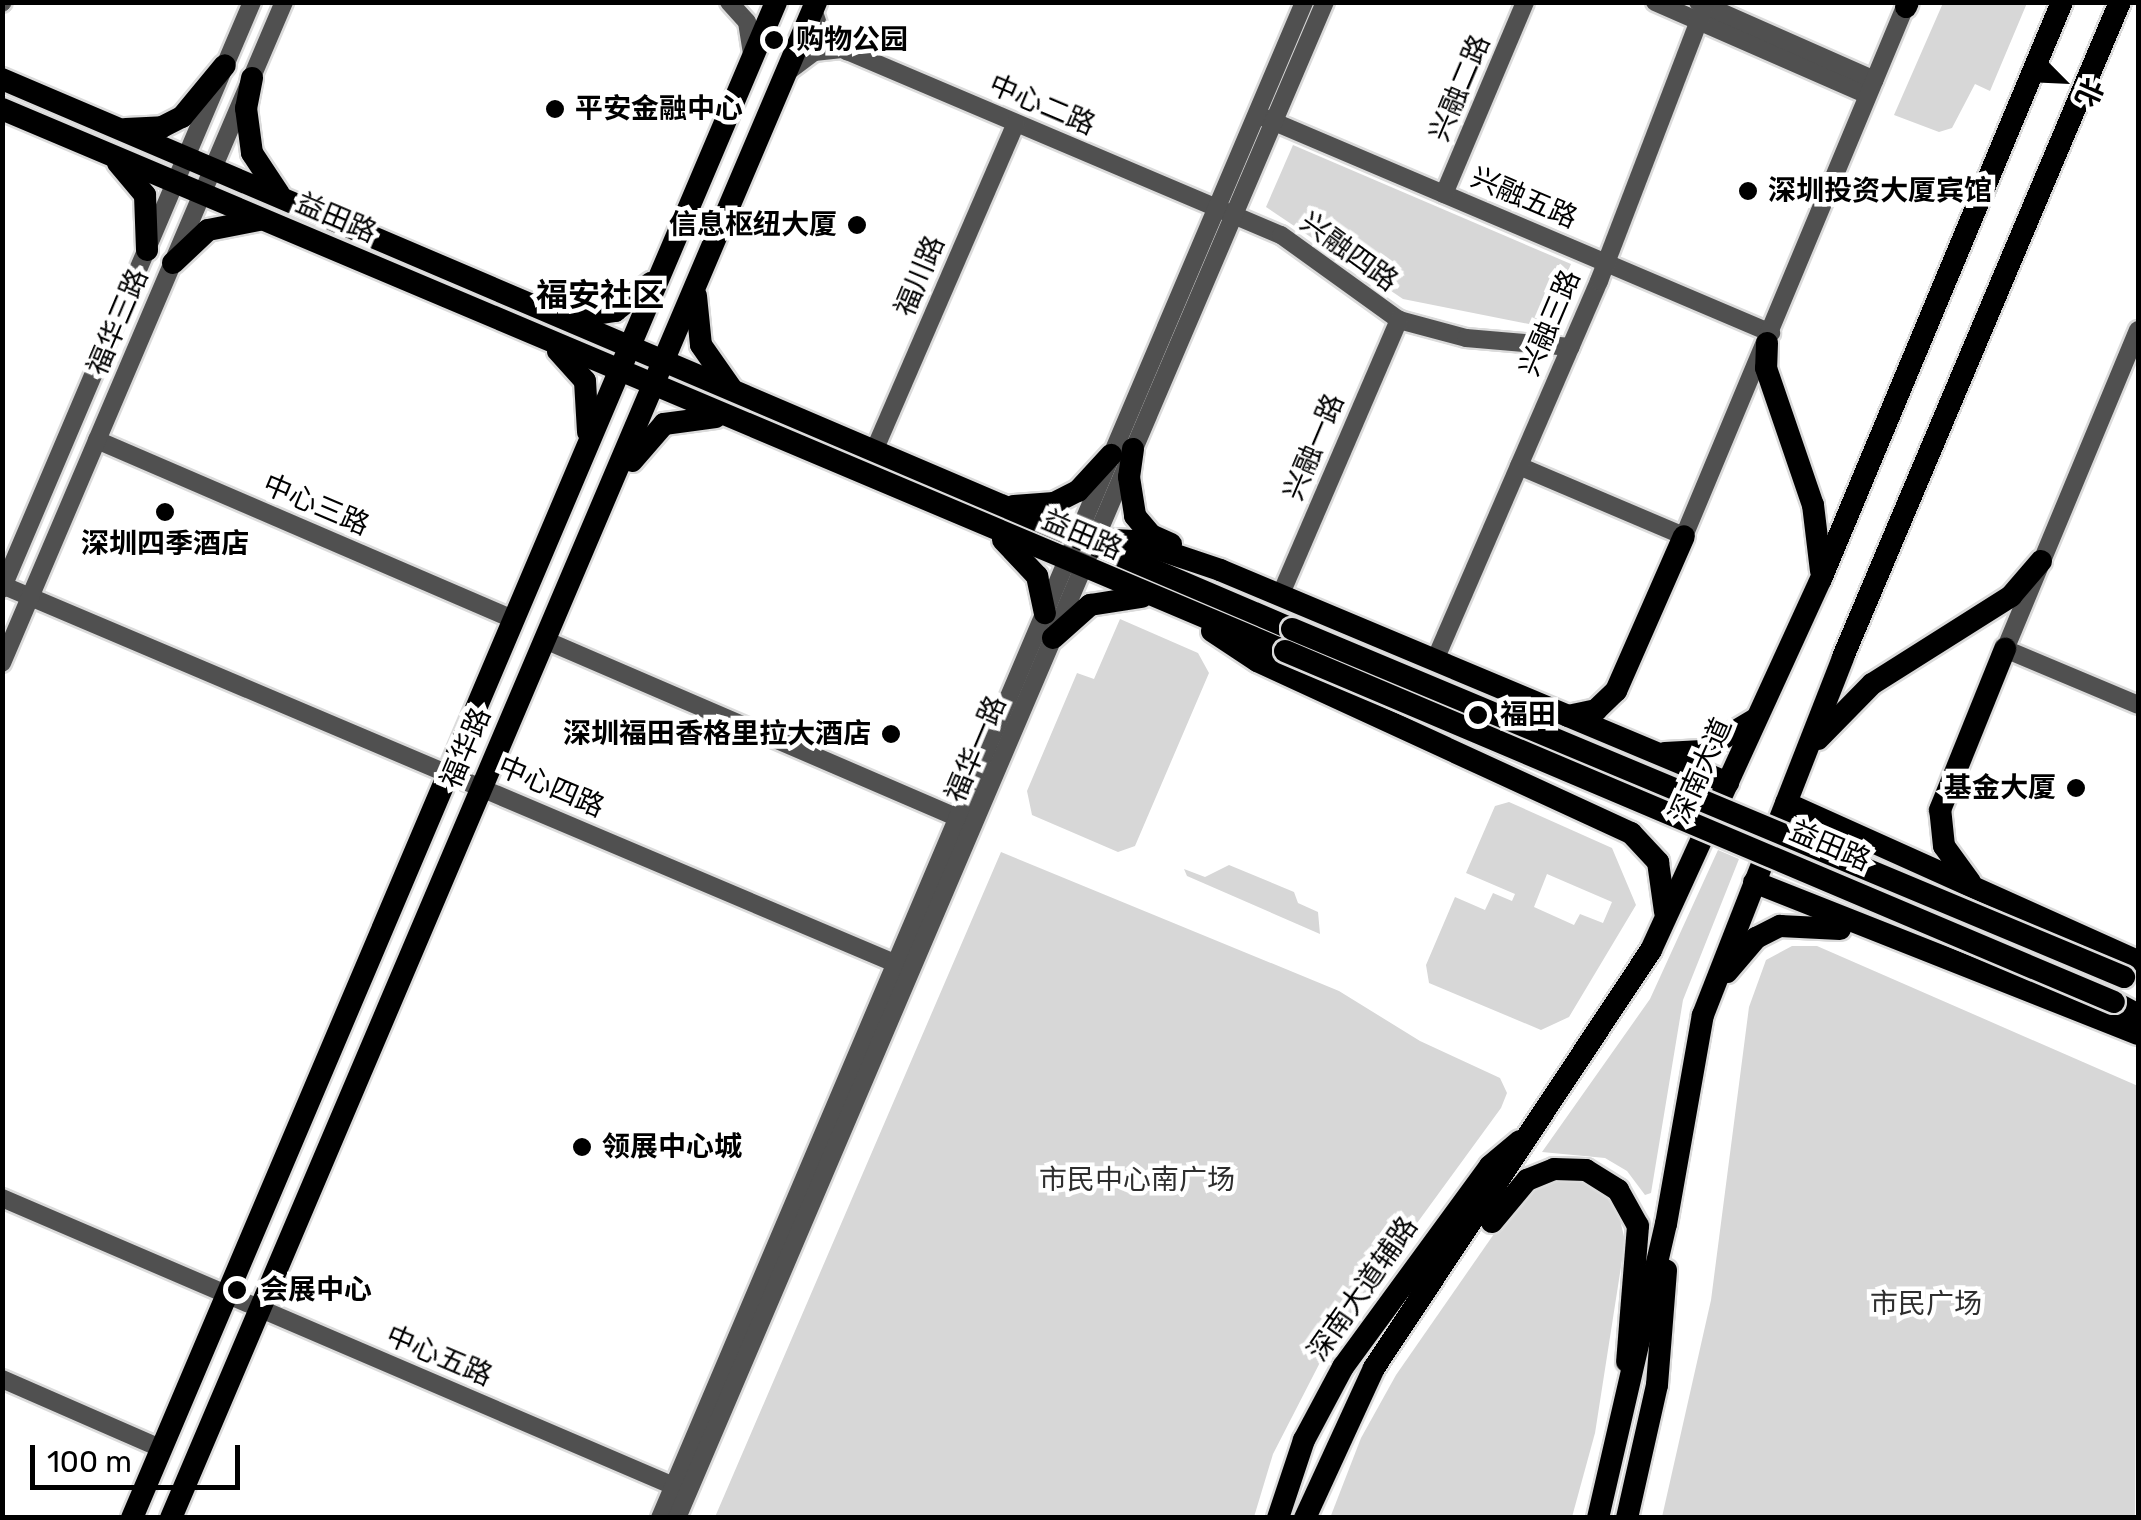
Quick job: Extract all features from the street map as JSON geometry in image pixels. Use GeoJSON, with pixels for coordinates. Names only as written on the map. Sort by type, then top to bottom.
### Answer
{"type":"FeatureCollection","features":[{"type":"Feature","properties":{"kind":"main road","name":"福华路"},"geometry":{"type":"LineString","coordinates":[[132,1518],[776,2]]}},
{"type":"Feature","properties":{"kind":"main road","name":"深南大道"},"geometry":{"type":"LineString","coordinates":[[1305,1518],[1358,1396],[1627,995],[1663,926],[1821,579],[2062,2]]}},
{"type":"Feature","properties":{"kind":"main road"},"geometry":{"type":"LineString","coordinates":[[1598,1518],[1666,1224],[1703,1014],[1806,754],[2120,2]]}},
{"type":"Feature","properties":{"kind":"main road","name":"福华路"},"geometry":{"type":"LineString","coordinates":[[171,1518],[815,6]]}},
{"type":"Feature","properties":{"kind":"main road"},"geometry":{"type":"LineString","coordinates":[[111,126],[138,130],[182,118],[225,66]]}},
{"type":"Feature","properties":{"kind":"main road"},"geometry":{"type":"LineString","coordinates":[[252,78],[246,108],[252,153],[269,184],[289,202]]}},
{"type":"Feature","properties":{"kind":"main road","name":"益田路"},"geometry":{"type":"LineString","coordinates":[[2,79],[1258,614],[1289,640],[2138,1014]]}},
{"type":"Feature","properties":{"kind":"main road","name":"益田路"},"geometry":{"type":"LineString","coordinates":[[2,108],[1189,614],[1289,640],[2134,974]]}},
{"type":"Feature","properties":{"kind":"main road"},"geometry":{"type":"LineString","coordinates":[[98,150],[136,179],[145,195],[146,250]]}},
{"type":"Feature","properties":{"kind":"main road"},"geometry":{"type":"LineString","coordinates":[[172,264],[208,230],[263,220]]}},
{"type":"Feature","properties":{"kind":"main road"},"geometry":{"type":"LineString","coordinates":[[554,315],[584,318],[616,311],[645,290],[667,259]]}},
{"type":"Feature","properties":{"kind":"main road"},"geometry":{"type":"LineString","coordinates":[[697,284],[700,345],[738,393]]}},
{"type":"Feature","properties":{"kind":"main road"},"geometry":{"type":"LineString","coordinates":[[1769,338],[1768,375],[1813,505],[1821,579]]}},
{"type":"Feature","properties":{"kind":"main road"},"geometry":{"type":"LineString","coordinates":[[544,339],[582,375],[588,444]]}},
{"type":"Feature","properties":{"kind":"main road"},"geometry":{"type":"LineString","coordinates":[[604,501],[657,428],[692,416],[730,418]]}},
{"type":"Feature","properties":{"kind":"main road"},"geometry":{"type":"LineString","coordinates":[[1002,506],[1054,503],[1078,491],[1122,452],[1136,516],[1151,535],[1192,553],[1258,614]]}},
{"type":"Feature","properties":{"kind":"main road"},"geometry":{"type":"LineString","coordinates":[[993,530],[1037,576],[1044,613]]}},
{"type":"Feature","properties":{"kind":"main road"},"geometry":{"type":"LineString","coordinates":[[1568,716],[1596,710],[1616,692],[1684,536]]}},
{"type":"Feature","properties":{"kind":"main road"},"geometry":{"type":"LineString","coordinates":[[1088,540],[1134,542],[1280,596],[1728,784]]}},
{"type":"Feature","properties":{"kind":"main road"},"geometry":{"type":"LineString","coordinates":[[1806,754],[1872,684],[2010,596],[2041,562]]}},
{"type":"Feature","properties":{"kind":"main road"},"geometry":{"type":"LineString","coordinates":[[1053,638],[1090,605],[1149,597]]}},
{"type":"Feature","properties":{"kind":"main road"},"geometry":{"type":"LineString","coordinates":[[1189,614],[1257,660],[1639,838],[1662,872],[1663,926]]}},
{"type":"Feature","properties":{"kind":"main road"},"geometry":{"type":"LineString","coordinates":[[1981,890],[1947,855],[1940,810],[2004,649]]}},
{"type":"Feature","properties":{"kind":"main road"},"geometry":{"type":"LineString","coordinates":[[1653,752],[1702,751],[1760,714]]}},
{"type":"Feature","properties":{"kind":"main road"},"geometry":{"type":"LineString","coordinates":[[1786,803],[1981,890],[2134,974]]}},
{"type":"Feature","properties":{"kind":"main road"},"geometry":{"type":"LineString","coordinates":[[1754,882],[1885,939],[2138,1034]]}},
{"type":"Feature","properties":{"kind":"main road"},"geometry":{"type":"LineString","coordinates":[[1703,1014],[1730,965],[1768,931],[1806,923],[1885,939]]}},
{"type":"Feature","properties":{"kind":"main road","name":"深南大道辅路"},"geometry":{"type":"LineString","coordinates":[[1278,1518],[1304,1440],[1365,1333],[1490,1166],[1541,1123]]}},
{"type":"Feature","properties":{"kind":"main road"},"geometry":{"type":"LineString","coordinates":[[1438,1274],[1471,1249],[1516,1190],[1537,1175],[1570,1168],[1610,1182],[1638,1226],[1625,1324],[1628,1390]]}},
{"type":"Feature","properties":{"kind":"main road"},"geometry":{"type":"LineString","coordinates":[[1627,1518],[1657,1384],[1666,1224]]}},
{"type":"Feature","properties":{"kind":"street","name":"福华三路"},"geometry":{"type":"LineString","coordinates":[[3,586],[252,2]]}},
{"type":"Feature","properties":{"kind":"street","name":"福华三路"},"geometry":{"type":"LineString","coordinates":[[2,663],[284,2]]}},
{"type":"Feature","properties":{"kind":"street"},"geometry":{"type":"LineString","coordinates":[[729,2],[746,22],[752,57]]}},
{"type":"Feature","properties":{"kind":"street","name":"福华一路"},"geometry":{"type":"LineString","coordinates":[[1265,118],[1304,2]]}},
{"type":"Feature","properties":{"kind":"street","name":"福华一路"},"geometry":{"type":"LineString","coordinates":[[903,967],[958,818],[1044,613],[1088,540],[1265,118],[1325,2]]}},
{"type":"Feature","properties":{"kind":"street","name":"兴融二路"},"geometry":{"type":"LineString","coordinates":[[1444,194],[1526,2]]}},
{"type":"Feature","properties":{"kind":"street"},"geometry":{"type":"LineString","coordinates":[[1655,2],[1703,8],[1871,87]]}},
{"type":"Feature","properties":{"kind":"street"},"geometry":{"type":"LineString","coordinates":[[1519,466],[1684,536],[1907,4]]}},
{"type":"Feature","properties":{"kind":"street","name":"中心二路"},"geometry":{"type":"LineString","coordinates":[[815,6],[820,31],[847,51],[1225,212]]}},
{"type":"Feature","properties":{"kind":"street","name":"兴融三路"},"geometry":{"type":"LineString","coordinates":[[1435,660],[1606,262],[1703,8]]}},
{"type":"Feature","properties":{"kind":"street"},"geometry":{"type":"LineString","coordinates":[[784,77],[814,52],[847,51]]}},
{"type":"Feature","properties":{"kind":"street","name":"兴融五路"},"geometry":{"type":"LineString","coordinates":[[1265,118],[1606,262],[1769,338]]}},
{"type":"Feature","properties":{"kind":"street","name":"福川路"},"geometry":{"type":"LineString","coordinates":[[874,451],[1016,124]]}},
{"type":"Feature","properties":{"kind":"street","name":"兴融四路"},"geometry":{"type":"LineString","coordinates":[[1225,212],[1289,239],[1399,320],[1466,338],[1570,347]]}},
{"type":"Feature","properties":{"kind":"street","name":"兴融一路"},"geometry":{"type":"LineString","coordinates":[[1280,596],[1399,320]]}},
{"type":"Feature","properties":{"kind":"street"},"geometry":{"type":"LineString","coordinates":[[2138,330],[2004,649],[2138,705]]}},
{"type":"Feature","properties":{"kind":"street","name":"中心三路"},"geometry":{"type":"LineString","coordinates":[[97,440],[514,620]]}},
{"type":"Feature","properties":{"kind":"street","name":"福华一路"},"geometry":{"type":"LineString","coordinates":[[660,1518],[681,1490],[903,967],[1053,638],[1074,565]]}},
{"type":"Feature","properties":{"kind":"street","name":"中心四路"},"geometry":{"type":"LineString","coordinates":[[3,586],[903,967]]}},
{"type":"Feature","properties":{"kind":"street"},"geometry":{"type":"LineString","coordinates":[[545,640],[958,818]]}},
{"type":"Feature","properties":{"kind":"street","name":"中心五路"},"geometry":{"type":"LineString","coordinates":[[2,1198],[681,1490]]}},
{"type":"Feature","properties":{"kind":"street"},"geometry":{"type":"LineString","coordinates":[[2,1379],[162,1449]]}},
{"type":"Feature","properties":{"kind":"street","name":"福华一路"},"geometry":{"type":"LineString","coordinates":[[678,1518],[681,1490]]}},
{"type":"Feature","properties":{"kind":"green space"},"geometry":{"type":"Polygon","coordinates":[[[1943,3],[2027,3],[1990,91],[1975,84],[1952,128],[1939,132],[1894,115],[1943,3]]]}},
{"type":"Feature","properties":{"kind":"green space"},"geometry":{"type":"Polygon","coordinates":[[[1293,145],[1571,264],[1544,327],[1403,299],[1266,207],[1293,145]]]}},
{"type":"Feature","properties":{"kind":"green space"},"geometry":{"type":"Polygon","coordinates":[[[1120,619],[1198,653],[1209,673],[1135,846],[1118,852],[1032,815],[1027,791],[1077,673],[1094,679],[1120,619]]]}},
{"type":"Feature","properties":{"kind":"green space"},"geometry":{"type":"Polygon","coordinates":[[[1509,802],[1612,848],[1636,905],[1569,1017],[1541,1030],[1429,983],[1426,965],[1455,897],[1485,910],[1493,893],[1512,901],[1515,894],[1466,873],[1495,806],[1509,802]],[[1547,874],[1534,907],[1574,925],[1580,914],[1603,923],[1612,902],[1547,874]]]}},
{"type":"Feature","properties":{"kind":"green space"},"geometry":{"type":"Polygon","coordinates":[[[1718,850],[1739,859],[1683,1000],[1651,1193],[1645,1195],[1627,1171],[1605,1158],[1542,1152],[1650,999],[1718,850]]]}},
{"type":"Feature","properties":{"kind":"green space","name":"市民中心南广场"},"geometry":{"type":"Polygon","coordinates":[[[1001,852],[1339,991],[1420,1041],[1500,1078],[1507,1093],[1501,1108],[1331,1341],[1273,1454],[1254,1517],[715,1517],[1001,852]]]}},
{"type":"Feature","properties":{"kind":"green space"},"geometry":{"type":"Polygon","coordinates":[[[1229,865],[1294,892],[1298,903],[1318,912],[1320,934],[1187,876],[1184,869],[1205,877],[1229,865]]]}},
{"type":"Feature","properties":{"kind":"green space","name":"市民广场"},"geometry":{"type":"Polygon","coordinates":[[[1792,946],[1817,946],[2138,1086],[2135,1517],[1662,1517],[1711,1300],[1749,1007],[1766,960],[1792,946]]]}},
{"type":"Feature","properties":{"kind":"green space"},"geometry":{"type":"Polygon","coordinates":[[[1547,1178],[1580,1178],[1615,1198],[1625,1241],[1595,1433],[1572,1517],[1330,1518],[1361,1438],[1396,1375],[1521,1195],[1547,1178]]]}},
{"type":"Feature","properties":{"kind":"place","name":"购物公园"},"geometry":{"type":"Point","coordinates":[774,40]}},
{"type":"Feature","properties":{"kind":"place","name":"平安金融中心"},"geometry":{"type":"Point","coordinates":[555,109]}},
{"type":"Feature","properties":{"kind":"place","name":"深圳投资大厦宾馆"},"geometry":{"type":"Point","coordinates":[1748,191]}},
{"type":"Feature","properties":{"kind":"place","name":"信息枢纽大厦"},"geometry":{"type":"Point","coordinates":[857,225]}},
{"type":"Feature","properties":{"kind":"place","name":"深圳四季酒店"},"geometry":{"type":"Point","coordinates":[165,512]}},
{"type":"Feature","properties":{"kind":"place","name":"福田"},"geometry":{"type":"Point","coordinates":[1478,715]}},
{"type":"Feature","properties":{"kind":"place","name":"深圳福田香格里拉大酒店"},"geometry":{"type":"Point","coordinates":[891,734]}},
{"type":"Feature","properties":{"kind":"place","name":"基金大厦"},"geometry":{"type":"Point","coordinates":[2076,788]}},
{"type":"Feature","properties":{"kind":"place","name":"领展中心城"},"geometry":{"type":"Point","coordinates":[582,1147]}},
{"type":"Feature","properties":{"kind":"place","name":"会展中心"},"geometry":{"type":"Point","coordinates":[237,1290]}},
{"type":"Feature","properties":{"kind":"district","name":"福安社区"},"geometry":{"type":"Point","coordinates":[600,295]}}]}
